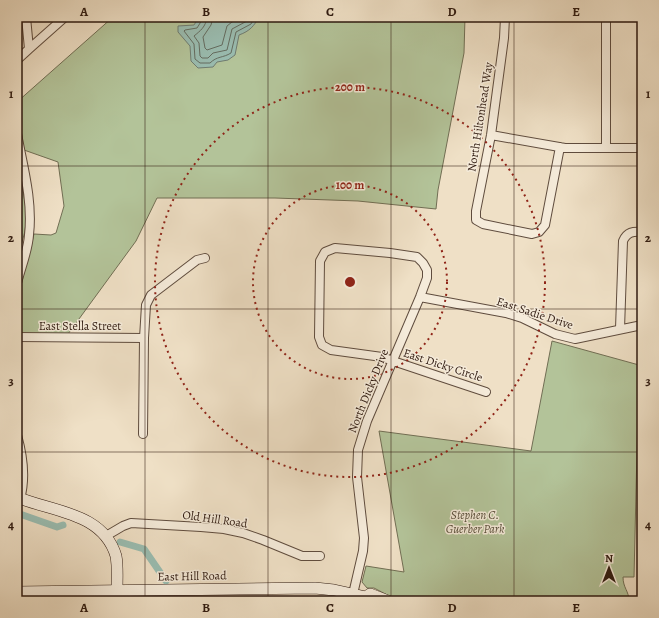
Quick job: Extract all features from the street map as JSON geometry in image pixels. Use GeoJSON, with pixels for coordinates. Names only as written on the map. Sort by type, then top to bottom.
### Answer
{"type":"FeatureCollection","features":[{"type":"Feature","properties":{"kind":"street"},"geometry":{"type":"LineString","coordinates":[[26,17],[29,49]]}},
{"type":"Feature","properties":{"kind":"street"},"geometry":{"type":"LineString","coordinates":[[17,60],[65,17]]}},
{"type":"Feature","properties":{"kind":"street","name":"North Hiltonhead Way"},"geometry":{"type":"LineString","coordinates":[[505,17],[504,38],[491,135],[476,211],[476,220],[483,224],[532,234],[539,232],[546,224],[560,147]]}},
{"type":"Feature","properties":{"kind":"street"},"geometry":{"type":"LineString","coordinates":[[606,17],[606,148]]}},
{"type":"Feature","properties":{"kind":"street"},"geometry":{"type":"LineString","coordinates":[[17,134],[29,202],[30,227],[29,237],[17,283]]}},
{"type":"Feature","properties":{"kind":"street"},"geometry":{"type":"LineString","coordinates":[[491,135],[560,147],[642,148]]}},
{"type":"Feature","properties":{"kind":"street"},"geometry":{"type":"LineString","coordinates":[[620,329],[622,246],[625,236],[634,232],[642,232]]}},
{"type":"Feature","properties":{"kind":"street","name":"North Dicky Drive"},"geometry":{"type":"LineString","coordinates":[[353,594],[364,538],[357,477],[358,450],[367,421],[428,278],[427,270],[423,262],[417,257],[335,248],[325,252],[320,261],[319,337],[322,345],[331,350],[382,357],[392,361]]}},
{"type":"Feature","properties":{"kind":"street"},"geometry":{"type":"LineString","coordinates":[[143,434],[144,338],[146,305],[151,295],[197,260],[205,258]]}},
{"type":"Feature","properties":{"kind":"street","name":"East Sadie Drive"},"geometry":{"type":"LineString","coordinates":[[420,297],[506,313],[522,318],[555,334],[575,339],[642,325]]}},
{"type":"Feature","properties":{"kind":"street","name":"East Stella Street"},"geometry":{"type":"LineString","coordinates":[[17,337],[144,338]]}},
{"type":"Feature","properties":{"kind":"street","name":"East Dicky Circle"},"geometry":{"type":"LineString","coordinates":[[392,361],[486,392]]}},
{"type":"Feature","properties":{"kind":"street"},"geometry":{"type":"LineString","coordinates":[[17,435],[20,444],[24,479],[19,498],[75,515],[91,523],[106,536],[116,557],[117,596]]}},
{"type":"Feature","properties":{"kind":"street","name":"Old Hill Road"},"geometry":{"type":"LineString","coordinates":[[106,536],[123,526],[132,523],[202,527],[243,533],[302,556],[320,556]]}},
{"type":"Feature","properties":{"kind":"street","name":"East Hill Road"},"geometry":{"type":"LineString","coordinates":[[17,592],[117,596],[314,588],[353,594],[366,599],[370,594],[388,601]]}},
{"type":"Feature","properties":{"kind":"green space"},"geometry":{"type":"Polygon","coordinates":[[[113,17],[465,17],[464,53],[438,190],[436,209],[358,201],[275,198],[157,198],[136,241],[68,334],[17,334],[17,301],[34,234],[51,235],[56,233],[64,206],[58,162],[24,150],[17,102],[113,17]]]}},
{"type":"Feature","properties":{"kind":"green space"},"geometry":{"type":"Polygon","coordinates":[[[17,159],[27,213],[25,231],[17,261],[17,159]]]}},
{"type":"Feature","properties":{"kind":"green space","name":"Stephen C. Guerber Park"},"geometry":{"type":"Polygon","coordinates":[[[552,341],[639,365],[634,577],[623,577],[629,601],[399,601],[374,588],[367,588],[362,582],[366,566],[404,572],[379,431],[531,451],[552,341]]]}},
{"type":"Feature","properties":{"kind":"water"},"geometry":{"type":"Polygon","coordinates":[[[199,17],[259,17],[251,28],[239,35],[235,55],[228,60],[217,62],[213,67],[198,68],[191,61],[190,46],[178,32],[178,26],[194,25],[199,17]]]}},
{"type":"Feature","properties":{"kind":"waterway"},"geometry":{"type":"LineString","coordinates":[[17,513],[57,527],[63,525]]}},
{"type":"Feature","properties":{"kind":"waterway"},"geometry":{"type":"LineString","coordinates":[[120,542],[144,549],[166,581]]}}]}
